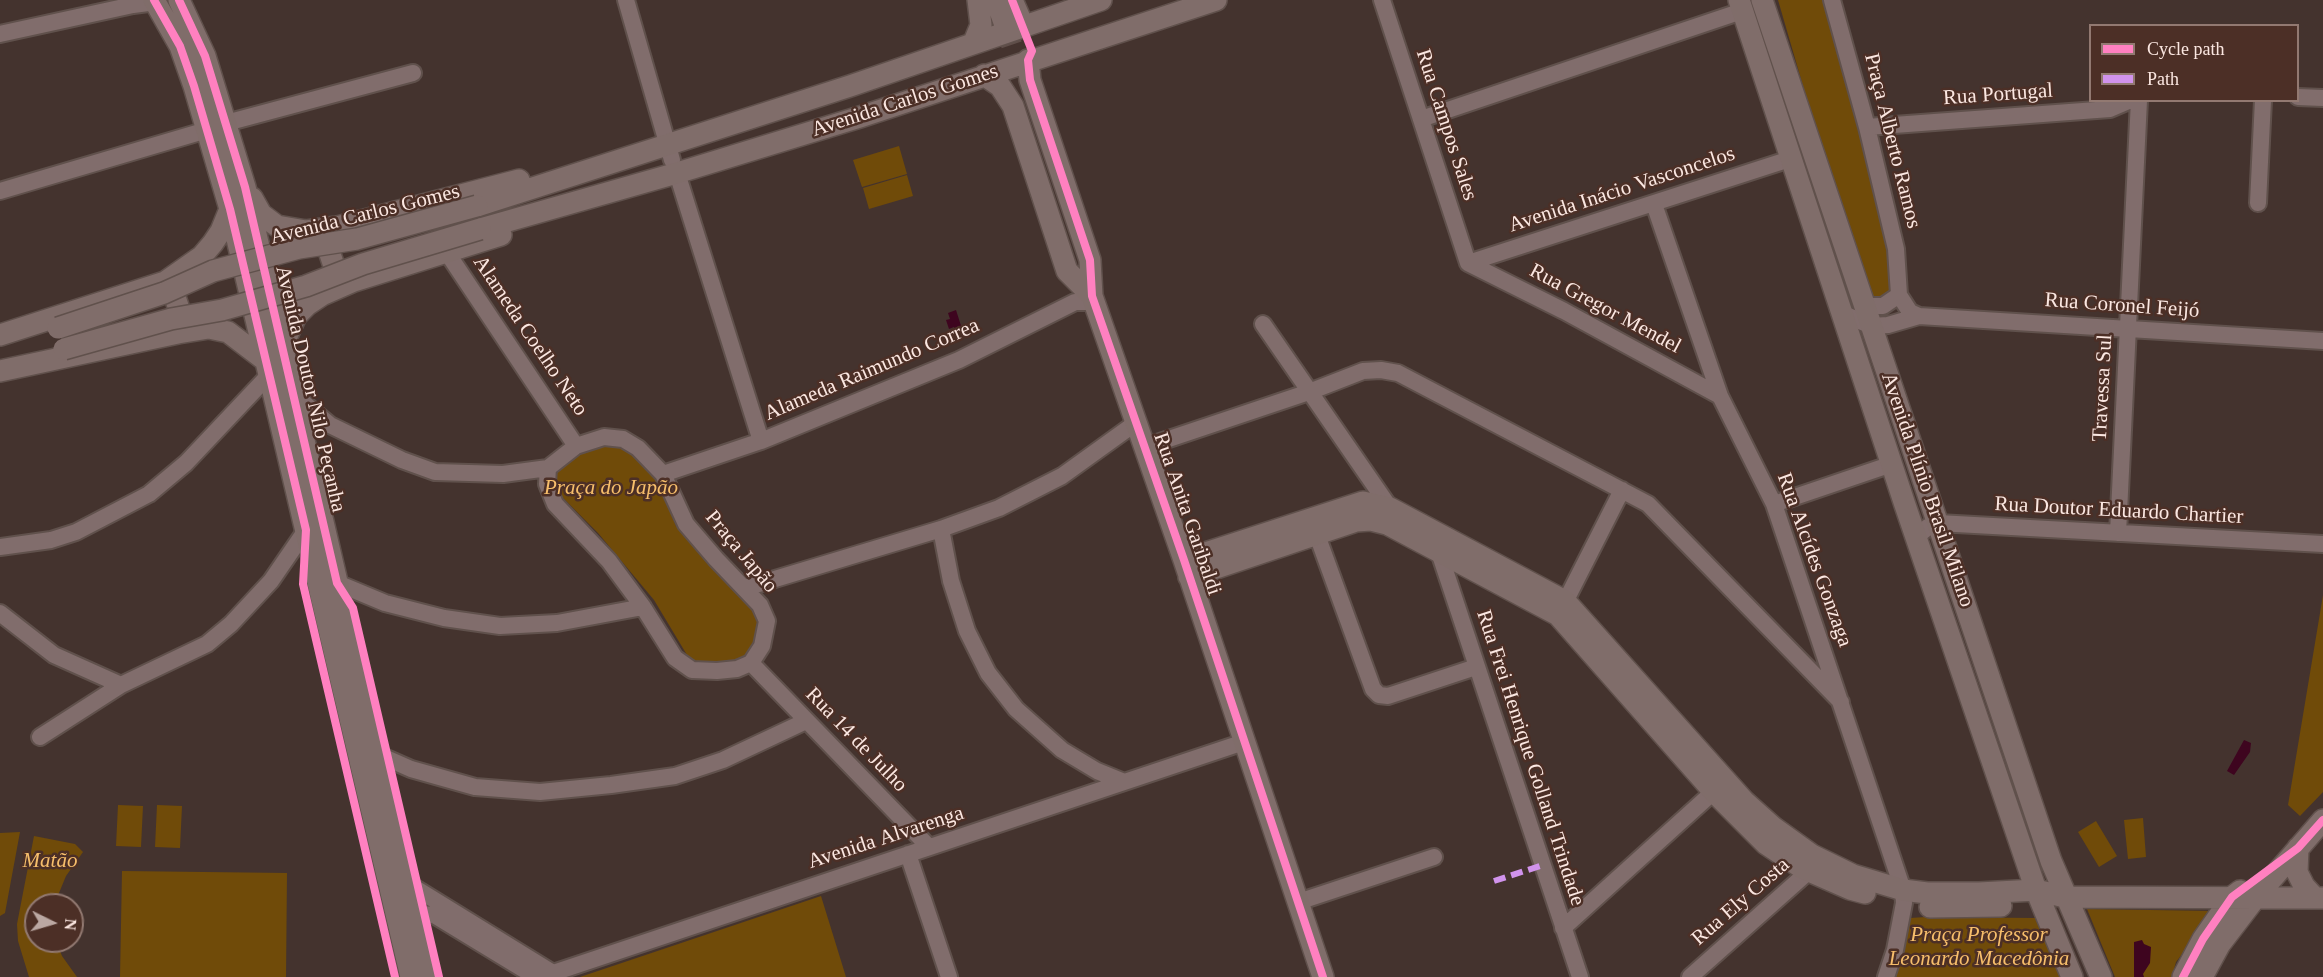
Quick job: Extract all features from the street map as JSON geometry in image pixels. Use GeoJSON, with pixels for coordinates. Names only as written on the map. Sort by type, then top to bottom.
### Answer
{"type":"FeatureCollection","features":[{"type":"Feature","properties":{"kind":"main road","name":"Avenida Doutor Nilo Peçanha"},"geometry":{"type":"LineString","coordinates":[[178,0],[205,56],[230,209],[273,365],[293,394],[429,977]]}},
{"type":"Feature","properties":{"kind":"main road"},"geometry":{"type":"LineString","coordinates":[[974,42],[981,25],[978,0]]}},
{"type":"Feature","properties":{"kind":"main road"},"geometry":{"type":"LineString","coordinates":[[996,0],[1014,25]]}},
{"type":"Feature","properties":{"kind":"main road"},"geometry":{"type":"LineString","coordinates":[[1012,0],[1014,25]]}},
{"type":"Feature","properties":{"kind":"main road","name":"Avenida Carlos Gomes"},"geometry":{"type":"LineString","coordinates":[[0,370],[209,328],[228,332],[273,365],[296,316],[322,295],[354,281],[446,251],[587,210],[628,189],[672,159],[850,86],[974,42],[1014,25],[1101,0]]}},
{"type":"Feature","properties":{"kind":"main road","name":"Avenida Carlos Gomes"},"geometry":{"type":"LineString","coordinates":[[245,188],[261,214],[277,226],[306,231],[337,227],[474,190],[578,166],[622,159],[672,159],[984,75],[1025,67],[1216,0]]}},
{"type":"Feature","properties":{"kind":"main road","name":"Avenida Plínio Brasil Milano"},"geometry":{"type":"LineString","coordinates":[[1762,0],[2051,861],[2101,977]]}},
{"type":"Feature","properties":{"kind":"main road","name":"Avenida Doutor Nilo Peçanha"},"geometry":{"type":"LineString","coordinates":[[145,2],[180,46],[245,188],[273,365],[306,530],[411,977]]}},
{"type":"Feature","properties":{"kind":"main road","name":"Avenida Plínio Brasil Milano"},"geometry":{"type":"LineString","coordinates":[[1741,5],[1841,313],[2038,896],[2072,977]]}},
{"type":"Feature","properties":{"kind":"main road"},"geometry":{"type":"LineString","coordinates":[[1025,67],[1093,299]]}},
{"type":"Feature","properties":{"kind":"main road","name":"Rua Anita Garibaldi"},"geometry":{"type":"LineString","coordinates":[[984,75],[1000,86],[1013,105],[1067,271],[1093,299],[1187,568],[1323,977]]}},
{"type":"Feature","properties":{"kind":"main road","name":"Avenida Carlos Gomes"},"geometry":{"type":"LineString","coordinates":[[0,370],[61,338],[213,271],[298,248],[357,239],[477,206],[622,159]]}},
{"type":"Feature","properties":{"kind":"main road","name":"Avenida Carlos Gomes"},"geometry":{"type":"LineString","coordinates":[[0,340],[61,338],[233,308],[306,286],[363,264],[480,229],[628,189]]}},
{"type":"Feature","properties":{"kind":"main road"},"geometry":{"type":"LineString","coordinates":[[0,335],[165,282],[207,250],[221,231],[230,209]]}},
{"type":"Feature","properties":{"kind":"main road"},"geometry":{"type":"LineString","coordinates":[[337,227],[331,242],[330,254],[333,263],[343,276],[354,281]]}},
{"type":"Feature","properties":{"kind":"main road"},"geometry":{"type":"LineString","coordinates":[[165,282],[178,306],[178,333]]}},
{"type":"Feature","properties":{"kind":"main road"},"geometry":{"type":"LineString","coordinates":[[1187,568],[1313,525],[1363,502],[1390,508],[1562,608],[1720,786],[1766,843],[1816,865],[1850,889],[1903,897],[1919,906],[1967,908],[2038,896],[2053,903],[2065,897],[2319,898]]}},
{"type":"Feature","properties":{"kind":"main road"},"geometry":{"type":"LineString","coordinates":[[1313,525],[1371,520],[1387,524],[1439,552],[1562,608]]}},
{"type":"Feature","properties":{"kind":"main road"},"geometry":{"type":"LineString","coordinates":[[2202,977],[2220,944],[2256,897],[2323,820]]}},
{"type":"Feature","properties":{"kind":"main road"},"geometry":{"type":"LineString","coordinates":[[2183,977],[2203,939],[2232,897],[2298,848]]}},
{"type":"Feature","properties":{"kind":"main road"},"geometry":{"type":"LineString","coordinates":[[2298,848],[2297,872],[2304,886],[2319,898]]}},
{"type":"Feature","properties":{"kind":"street"},"geometry":{"type":"LineString","coordinates":[[626,0],[672,159],[761,441]]}},
{"type":"Feature","properties":{"kind":"street","name":"Rua Campos Sales"},"geometry":{"type":"LineString","coordinates":[[1382,0],[1468,263]]}},
{"type":"Feature","properties":{"kind":"street","name":"Praça Alberto Ramos"},"geometry":{"type":"LineString","coordinates":[[1832,0],[1867,127],[1896,249],[1899,295]]}},
{"type":"Feature","properties":{"kind":"street"},"geometry":{"type":"LineString","coordinates":[[0,34],[145,2]]}},
{"type":"Feature","properties":{"kind":"street"},"geometry":{"type":"LineString","coordinates":[[1421,119],[1741,5]]}},
{"type":"Feature","properties":{"kind":"street"},"geometry":{"type":"LineString","coordinates":[[0,191],[217,126],[413,73]]}},
{"type":"Feature","properties":{"kind":"street"},"geometry":{"type":"LineString","coordinates":[[2299,97],[2323,98]]}},
{"type":"Feature","properties":{"kind":"street","name":"Rua Portugal"},"geometry":{"type":"LineString","coordinates":[[1867,127],[2110,109],[2126,102]]}},
{"type":"Feature","properties":{"kind":"street","name":"Travessa Sul"},"geometry":{"type":"LineString","coordinates":[[2118,533],[2139,102]]}},
{"type":"Feature","properties":{"kind":"street"},"geometry":{"type":"LineString","coordinates":[[2258,203],[2263,102]]}},
{"type":"Feature","properties":{"kind":"street","name":"Avenida Inácio Vasconcelos"},"geometry":{"type":"LineString","coordinates":[[1468,263],[1790,159]]}},
{"type":"Feature","properties":{"kind":"street","name":"Rua Alcídes Gonzaga"},"geometry":{"type":"LineString","coordinates":[[1654,204],[1719,396],[1774,504],[1841,702],[1903,897]]}},
{"type":"Feature","properties":{"kind":"street","name":"Alameda Coelho Neto"},"geometry":{"type":"LineString","coordinates":[[446,251],[576,446]]}},
{"type":"Feature","properties":{"kind":"street","name":"Rua Gregor Mendel"},"geometry":{"type":"LineString","coordinates":[[1468,263],[1564,311],[1719,396]]}},
{"type":"Feature","properties":{"kind":"street"},"geometry":{"type":"LineString","coordinates":[[1841,313],[1869,316],[1899,295],[1910,312],[1919,316]]}},
{"type":"Feature","properties":{"kind":"street","name":"Alameda Raimundo Correa"},"geometry":{"type":"LineString","coordinates":[[663,474],[761,441],[959,360],[1075,302],[1093,299]]}},
{"type":"Feature","properties":{"kind":"street","name":"Rua Coronel Feijó"},"geometry":{"type":"LineString","coordinates":[[1869,316],[1888,325],[1919,316],[2323,341]]}},
{"type":"Feature","properties":{"kind":"street"},"geometry":{"type":"LineString","coordinates":[[1263,324],[1390,508]]}},
{"type":"Feature","properties":{"kind":"street"},"geometry":{"type":"LineString","coordinates":[[0,547],[51,540],[76,532],[149,494],[186,464],[273,365]]}},
{"type":"Feature","properties":{"kind":"street"},"geometry":{"type":"LineString","coordinates":[[1145,447],[1309,392],[1364,370],[1398,373],[1648,504],[1841,702]]}},
{"type":"Feature","properties":{"kind":"street"},"geometry":{"type":"LineString","coordinates":[[293,394],[330,425],[402,460],[435,472],[503,474],[548,468],[547,484],[555,504],[609,561],[675,658],[692,670],[738,669],[751,663]]}},
{"type":"Feature","properties":{"kind":"street"},"geometry":{"type":"LineString","coordinates":[[745,588],[941,529],[999,508],[1062,476],[1137,422]]}},
{"type":"Feature","properties":{"kind":"street"},"geometry":{"type":"LineString","coordinates":[[304,441],[318,430],[330,425]]}},
{"type":"Feature","properties":{"kind":"street","name":"Praça Japão"},"geometry":{"type":"LineString","coordinates":[[548,468],[576,446],[604,437],[622,439],[638,448],[663,474],[686,524],[760,605],[767,621],[762,646],[751,663]]}},
{"type":"Feature","properties":{"kind":"street"},"geometry":{"type":"LineString","coordinates":[[1774,504],[1892,464]]}},
{"type":"Feature","properties":{"kind":"street"},"geometry":{"type":"LineString","coordinates":[[1562,608],[1622,490]]}},
{"type":"Feature","properties":{"kind":"street"},"geometry":{"type":"LineString","coordinates":[[1916,537],[1928,527],[1938,523]]}},
{"type":"Feature","properties":{"kind":"street","name":"Rua Doutor Eduardo Chartier"},"geometry":{"type":"LineString","coordinates":[[1938,523],[2323,544]]}},
{"type":"Feature","properties":{"kind":"street"},"geometry":{"type":"LineString","coordinates":[[1313,525],[1372,689],[1379,695],[1388,696],[1476,667]]}},
{"type":"Feature","properties":{"kind":"street"},"geometry":{"type":"LineString","coordinates":[[941,529],[951,581],[967,631],[988,673],[1016,709],[1062,750],[1097,771],[1124,782]]}},
{"type":"Feature","properties":{"kind":"street"},"geometry":{"type":"LineString","coordinates":[[40,736],[121,685],[207,644],[231,624],[271,580],[306,530]]}},
{"type":"Feature","properties":{"kind":"street","name":"Rua Frei Henrique Golland Trindade"},"geometry":{"type":"LineString","coordinates":[[1439,552],[1580,977]]}},
{"type":"Feature","properties":{"kind":"street"},"geometry":{"type":"LineString","coordinates":[[337,583],[395,605],[444,618],[500,626],[557,623],[643,608]]}},
{"type":"Feature","properties":{"kind":"street"},"geometry":{"type":"LineString","coordinates":[[0,613],[54,655],[121,685]]}},
{"type":"Feature","properties":{"kind":"street","name":"Rua 14 de Julho"},"geometry":{"type":"LineString","coordinates":[[751,663],[929,847]]}},
{"type":"Feature","properties":{"kind":"street"},"geometry":{"type":"LineString","coordinates":[[377,754],[411,770],[475,788],[540,792],[675,776],[723,760],[806,721]]}},
{"type":"Feature","properties":{"kind":"street","name":"Avenida Alvarenga"},"geometry":{"type":"LineString","coordinates":[[550,976],[1244,741]]}},
{"type":"Feature","properties":{"kind":"street"},"geometry":{"type":"LineString","coordinates":[[1563,928],[1720,786]]}},
{"type":"Feature","properties":{"kind":"street"},"geometry":{"type":"LineString","coordinates":[[908,854],[949,977]]}},
{"type":"Feature","properties":{"kind":"street"},"geometry":{"type":"LineString","coordinates":[[1298,902],[1434,856]]}},
{"type":"Feature","properties":{"kind":"street","name":"Rua Ely Costa"},"geometry":{"type":"LineString","coordinates":[[1690,977],[1816,865]]}},
{"type":"Feature","properties":{"kind":"street"},"geometry":{"type":"LineString","coordinates":[[407,883],[483,930],[550,976]]}},
{"type":"Feature","properties":{"kind":"street"},"geometry":{"type":"LineString","coordinates":[[1886,977],[1895,950],[1903,897]]}},
{"type":"Feature","properties":{"kind":"street"},"geometry":{"type":"LineString","coordinates":[[402,938],[405,925],[415,916],[423,913],[434,915],[536,977]]}},
{"type":"Feature","properties":{"kind":"street"},"geometry":{"type":"LineString","coordinates":[[464,932],[483,930]]}},
{"type":"Feature","properties":{"kind":"green space"},"geometry":{"type":"Polygon","coordinates":[[[1778,0],[1824,0],[1890,248],[1894,286],[1884,300],[1872,300],[1863,292],[1778,0]]]}},
{"type":"Feature","properties":{"kind":"green space"},"geometry":{"type":"Polygon","coordinates":[[[899,146],[907,174],[862,187],[853,160],[899,146]]]}},
{"type":"Feature","properties":{"kind":"green space"},"geometry":{"type":"Polygon","coordinates":[[[907,175],[913,196],[869,209],[863,188],[907,175]]]}},
{"type":"Feature","properties":{"kind":"green space","name":"Praça do Japão"},"geometry":{"type":"Polygon","coordinates":[[[605,443],[622,446],[635,453],[658,481],[676,526],[752,606],[758,624],[753,645],[744,659],[717,664],[690,660],[654,600],[598,533],[559,494],[555,483],[556,472],[579,451],[605,443]]]}},
{"type":"Feature","properties":{"kind":"green space"},"geometry":{"type":"Polygon","coordinates":[[[2323,595],[2323,792],[2300,816],[2288,805],[2323,595]]]}},
{"type":"Feature","properties":{"kind":"green space"},"geometry":{"type":"Polygon","coordinates":[[[118,805],[143,806],[141,847],[116,846],[118,805]]]}},
{"type":"Feature","properties":{"kind":"green space"},"geometry":{"type":"Polygon","coordinates":[[[157,805],[182,806],[180,848],[155,847],[157,805]]]}},
{"type":"Feature","properties":{"kind":"green space"},"geometry":{"type":"Polygon","coordinates":[[[2143,818],[2146,857],[2128,859],[2124,820],[2143,818]]]}},
{"type":"Feature","properties":{"kind":"green space"},"geometry":{"type":"Polygon","coordinates":[[[2096,821],[2117,856],[2099,867],[2078,832],[2096,821]]]}},
{"type":"Feature","properties":{"kind":"green space"},"geometry":{"type":"Polygon","coordinates":[[[20,832],[5,913],[0,916],[0,833],[20,832]]]}},
{"type":"Feature","properties":{"kind":"green space","name":"Matão"},"geometry":{"type":"Polygon","coordinates":[[[34,836],[75,844],[83,852],[66,876],[59,893],[24,893],[24,953],[61,953],[77,977],[29,977],[18,941],[17,924],[34,836]]]}},
{"type":"Feature","properties":{"kind":"green space"},"geometry":{"type":"Polygon","coordinates":[[[122,871],[287,873],[286,977],[120,977],[122,871]]]}},
{"type":"Feature","properties":{"kind":"green space"},"geometry":{"type":"Polygon","coordinates":[[[821,896],[846,977],[580,977],[821,896]]]}},
{"type":"Feature","properties":{"kind":"green space"},"geometry":{"type":"Polygon","coordinates":[[[2087,909],[2215,911],[2176,962],[2172,977],[2115,977],[2087,909]]]}},
{"type":"Feature","properties":{"kind":"green space","name":"Praça Professor Leonardo Macedônia"},"geometry":{"type":"Polygon","coordinates":[[[1910,918],[2035,918],[2062,977],[1896,977],[1910,918]]]}},
{"type":"Feature","properties":{"kind":"shaded area"},"geometry":{"type":"Polygon","coordinates":[[[956,310],[963,332],[956,334],[954,327],[949,329],[946,320],[950,319],[948,313],[956,310]]]}},
{"type":"Feature","properties":{"kind":"shaded area"},"geometry":{"type":"Polygon","coordinates":[[[2244,740],[2251,743],[2250,752],[2234,775],[2227,771],[2244,740]]]}},
{"type":"Feature","properties":{"kind":"shaded area"},"geometry":{"type":"Polygon","coordinates":[[[2142,940],[2144,944],[2151,947],[2150,963],[2143,974],[2144,977],[2134,977],[2134,942],[2142,940]]]}},
{"type":"Feature","properties":{"kind":"tunnel"},"geometry":{"type":"LineString","coordinates":[[1005,25],[1021,73]]}},
{"type":"Feature","properties":{"kind":"marked path"},"geometry":{"type":"LineString","coordinates":[[1494,881],[1543,865]]}},
{"type":"Feature","properties":{"kind":"cycle path"},"geometry":{"type":"LineString","coordinates":[[154,0],[180,46],[230,209],[306,530],[303,584],[395,977]]}},
{"type":"Feature","properties":{"kind":"cycle path"},"geometry":{"type":"LineString","coordinates":[[179,0],[205,56],[245,187],[337,583],[353,608],[439,977]]}},
{"type":"Feature","properties":{"kind":"cycle path"},"geometry":{"type":"LineString","coordinates":[[1012,0],[1032,51],[1028,60],[1030,80],[1090,260],[1092,296],[1184,560],[1323,977]]}},
{"type":"Feature","properties":{"kind":"cycle path"},"geometry":{"type":"LineString","coordinates":[[2183,977],[2203,939],[2232,897],[2298,848],[2323,820]]}}]}
